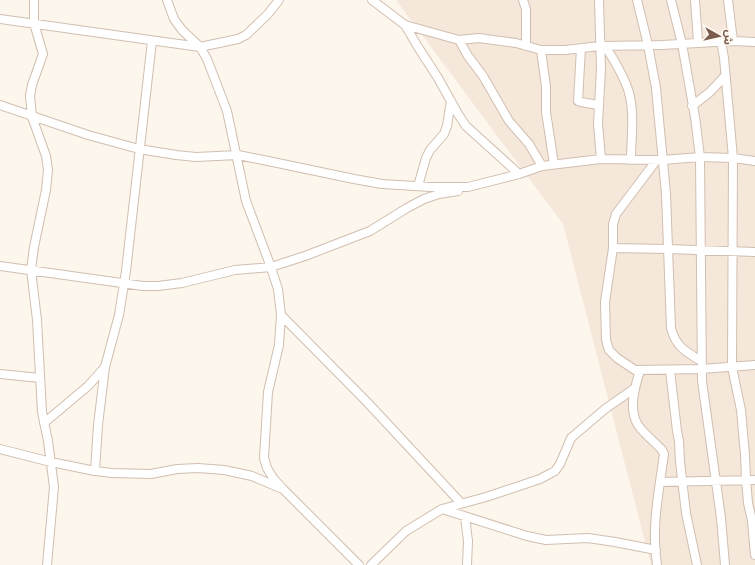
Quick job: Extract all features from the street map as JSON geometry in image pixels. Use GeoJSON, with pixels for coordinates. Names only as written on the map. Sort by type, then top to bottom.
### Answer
{"type":"FeatureCollection","features":[{"type":"Feature","properties":{"kind":"street"},"geometry":{"type":"LineString","coordinates":[[34,0],[34,24],[43,54],[32,85],[30,96],[32,117],[46,156],[48,170],[46,190],[34,247],[31,270],[42,412],[54,487],[47,565]]}},
{"type":"Feature","properties":{"kind":"street"},"geometry":{"type":"LineString","coordinates":[[167,0],[174,20],[200,47],[207,59],[227,111],[238,156],[246,201],[278,289],[281,315],[279,345],[268,392],[264,458],[267,468],[283,490],[359,565]]}},
{"type":"Feature","properties":{"kind":"street"},"geometry":{"type":"LineString","coordinates":[[0,19],[200,47],[238,39],[246,35],[264,18],[279,0]]}},
{"type":"Feature","properties":{"kind":"street"},"geometry":{"type":"LineString","coordinates":[[372,0],[406,25],[460,40],[479,38],[516,43],[541,50],[721,41],[755,42]]}},
{"type":"Feature","properties":{"kind":"street"},"geometry":{"type":"LineString","coordinates":[[599,0],[602,46],[598,124],[601,160]]}},
{"type":"Feature","properties":{"kind":"street"},"geometry":{"type":"LineString","coordinates":[[637,0],[648,45],[656,88],[660,160],[666,194],[671,328],[674,338],[682,349],[701,365]]}},
{"type":"Feature","properties":{"kind":"street"},"geometry":{"type":"LineString","coordinates":[[671,0],[682,44],[700,157],[701,365],[725,565]]}},
{"type":"Feature","properties":{"kind":"street"},"geometry":{"type":"LineString","coordinates":[[695,0],[698,42]]}},
{"type":"Feature","properties":{"kind":"street"},"geometry":{"type":"LineString","coordinates":[[728,0],[733,41]]}},
{"type":"Feature","properties":{"kind":"street"},"geometry":{"type":"LineString","coordinates":[[522,1],[526,9],[526,46]]}},
{"type":"Feature","properties":{"kind":"street"},"geometry":{"type":"LineString","coordinates":[[406,25],[466,126],[519,174]]}},
{"type":"Feature","properties":{"kind":"street"},"geometry":{"type":"LineString","coordinates":[[460,40],[468,56],[483,76],[509,121],[528,144],[542,166]]}},
{"type":"Feature","properties":{"kind":"street"},"geometry":{"type":"LineString","coordinates":[[95,471],[98,425],[105,367],[119,315],[124,282],[152,41]]}},
{"type":"Feature","properties":{"kind":"street"},"geometry":{"type":"LineString","coordinates":[[721,41],[733,158],[732,367],[741,410],[748,503],[752,521],[755,555]]}},
{"type":"Feature","properties":{"kind":"street"},"geometry":{"type":"LineString","coordinates":[[602,46],[615,62],[628,92],[631,108],[631,160]]}},
{"type":"Feature","properties":{"kind":"street"},"geometry":{"type":"LineString","coordinates":[[581,48],[578,101],[598,105]]}},
{"type":"Feature","properties":{"kind":"street"},"geometry":{"type":"LineString","coordinates":[[541,50],[546,87],[546,112],[554,164]]}},
{"type":"Feature","properties":{"kind":"street"},"geometry":{"type":"LineString","coordinates":[[692,106],[710,92],[725,76]]}},
{"type":"Feature","properties":{"kind":"street"},"geometry":{"type":"LineString","coordinates":[[418,186],[426,158],[430,150],[444,134],[447,126],[451,101]]}},
{"type":"Feature","properties":{"kind":"street"},"geometry":{"type":"LineString","coordinates":[[0,105],[109,142],[139,149],[196,157],[238,156],[268,160],[382,184],[468,187]]}},
{"type":"Feature","properties":{"kind":"street"},"geometry":{"type":"LineString","coordinates":[[0,266],[124,282],[143,286],[182,283],[235,270],[271,267],[305,256],[370,230],[424,199],[439,194],[455,192],[542,166],[601,160],[660,160],[700,157],[733,158],[755,161]]}},
{"type":"Feature","properties":{"kind":"street"},"geometry":{"type":"LineString","coordinates":[[660,160],[616,214],[613,224],[613,248],[605,302],[606,340],[609,350],[616,358],[635,370],[670,370],[701,365],[732,367],[755,365]]}},
{"type":"Feature","properties":{"kind":"street"},"geometry":{"type":"LineString","coordinates":[[613,248],[755,252]]}},
{"type":"Feature","properties":{"kind":"street"},"geometry":{"type":"LineString","coordinates":[[281,315],[367,402],[461,503]]}},
{"type":"Feature","properties":{"kind":"street"},"geometry":{"type":"LineString","coordinates":[[44,423],[88,386],[105,367]]}},
{"type":"Feature","properties":{"kind":"street"},"geometry":{"type":"LineString","coordinates":[[640,370],[635,388],[633,409],[638,424],[664,454],[656,512],[657,565]]}},
{"type":"Feature","properties":{"kind":"street"},"geometry":{"type":"LineString","coordinates":[[670,370],[689,531],[697,565]]}},
{"type":"Feature","properties":{"kind":"street"},"geometry":{"type":"LineString","coordinates":[[0,374],[40,378]]}},
{"type":"Feature","properties":{"kind":"street"},"geometry":{"type":"LineString","coordinates":[[371,565],[406,531],[442,509],[519,486],[555,471],[560,464],[571,438],[605,409],[635,388]]}},
{"type":"Feature","properties":{"kind":"street"},"geometry":{"type":"LineString","coordinates":[[0,449],[51,462],[112,473],[151,474],[178,469],[198,468],[224,470],[252,476],[283,490]]}},
{"type":"Feature","properties":{"kind":"street"},"geometry":{"type":"LineString","coordinates":[[660,482],[755,480]]}},
{"type":"Feature","properties":{"kind":"street"},"geometry":{"type":"LineString","coordinates":[[442,509],[527,536],[546,540],[588,538],[656,550]]}},
{"type":"Feature","properties":{"kind":"street"},"geometry":{"type":"LineString","coordinates":[[465,516],[468,542],[467,565]]}},
{"type":"Feature","properties":{"kind":"shaded area"},"geometry":{"type":"Polygon","coordinates":[[[396,0],[755,0],[755,565],[651,565],[563,224],[396,0]]]}}]}
